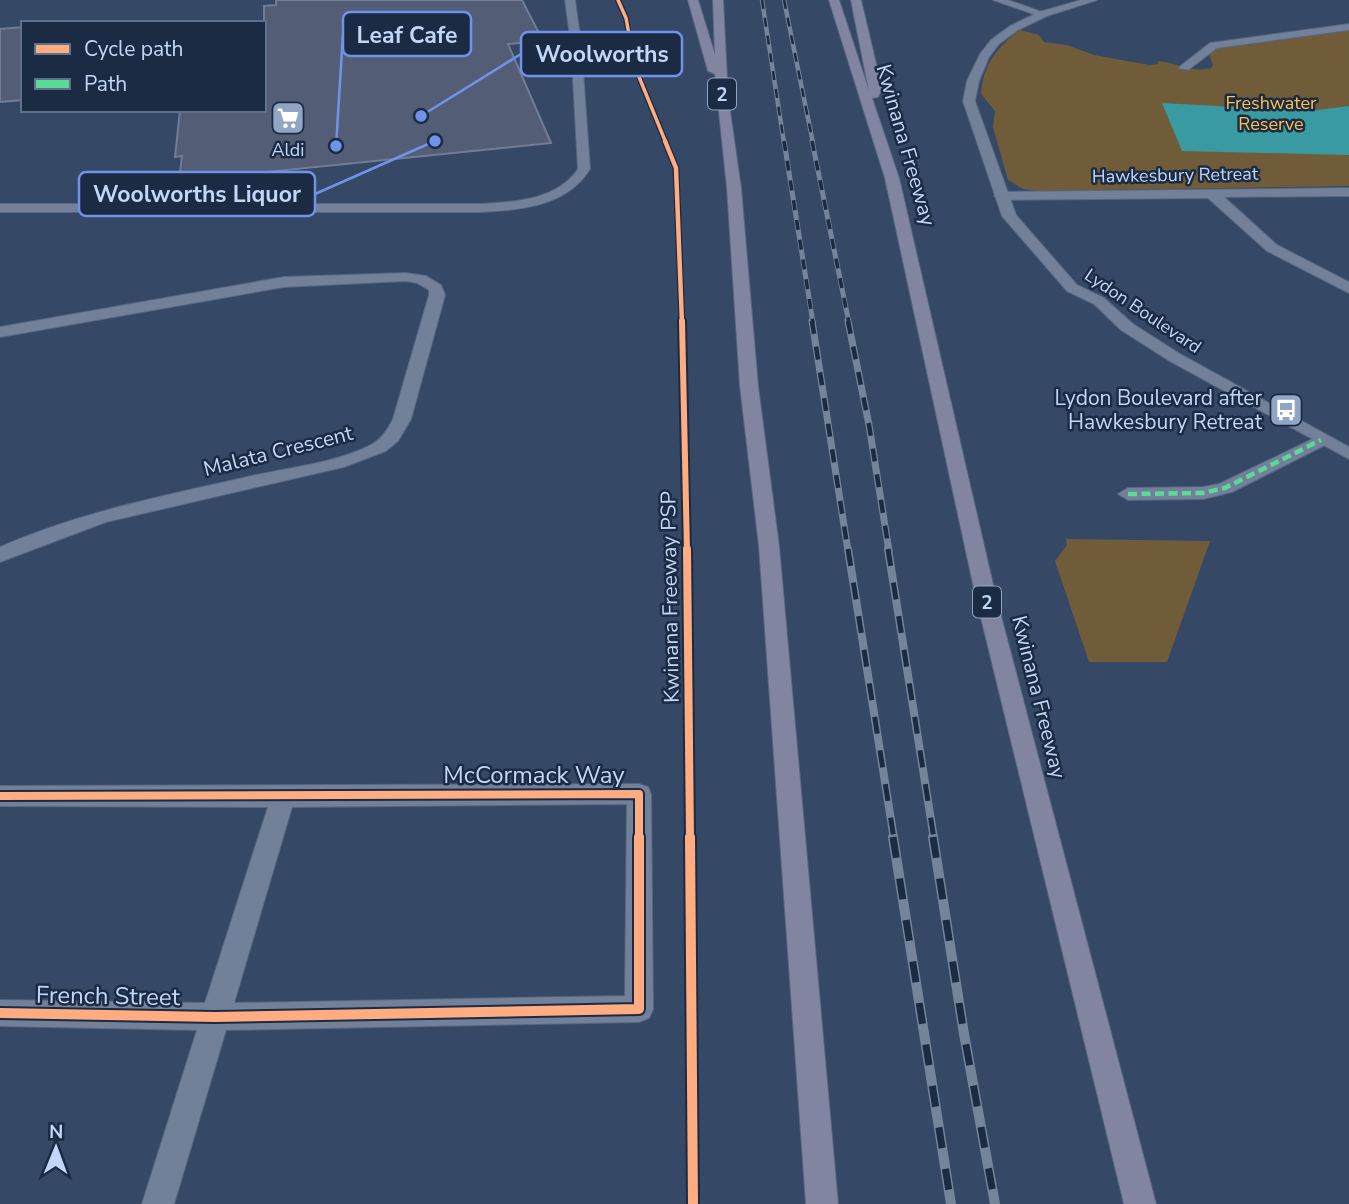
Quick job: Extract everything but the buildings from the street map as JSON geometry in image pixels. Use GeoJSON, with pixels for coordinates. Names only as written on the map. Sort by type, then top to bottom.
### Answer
{"type":"FeatureCollection","features":[{"type":"Feature","properties":{"kind":"highway"},"geometry":{"type":"LineString","coordinates":[[693,0],[722,97]]}},
{"type":"Feature","properties":{"kind":"highway","name":"2"},"geometry":{"type":"LineString","coordinates":[[718,0],[722,97],[734,188],[749,386],[768,546],[822,1204]]}},
{"type":"Feature","properties":{"kind":"highway","name":"Kwinana Freeway"},"geometry":{"type":"LineString","coordinates":[[834,0],[892,178],[985,593],[1140,1204]]}},
{"type":"Feature","properties":{"kind":"highway"},"geometry":{"type":"LineString","coordinates":[[856,0],[876,89],[870,106]]}},
{"type":"Feature","properties":{"kind":"street"},"geometry":{"type":"LineString","coordinates":[[0,208],[481,208],[513,206],[542,199],[567,188],[584,169],[576,43],[570,0]]}},
{"type":"Feature","properties":{"kind":"street"},"geometry":{"type":"LineString","coordinates":[[998,0],[1043,14]]}},
{"type":"Feature","properties":{"kind":"street","name":"Lydon Boulevard"},"geometry":{"type":"LineString","coordinates":[[1092,0],[1043,14],[1014,29],[995,42],[984,56],[973,81],[969,101],[1009,216],[1072,288],[1098,301],[1127,327],[1174,357],[1349,454]]}},
{"type":"Feature","properties":{"kind":"street"},"geometry":{"type":"LineString","coordinates":[[1184,68],[1214,46],[1349,27]]}},
{"type":"Feature","properties":{"kind":"street","name":"Hawkesbury Retreat"},"geometry":{"type":"LineString","coordinates":[[1000,196],[1349,192]]}},
{"type":"Feature","properties":{"kind":"street"},"geometry":{"type":"LineString","coordinates":[[1212,194],[1272,248],[1349,288]]}},
{"type":"Feature","properties":{"kind":"street","name":"Malata Crescent"},"geometry":{"type":"LineString","coordinates":[[0,332],[284,282],[406,277],[421,279],[436,288],[437,295],[402,419],[397,431],[379,448],[337,462],[93,518],[34,538],[0,555]]}},
{"type":"Feature","properties":{"kind":"street"},"geometry":{"type":"LineString","coordinates":[[1128,494],[1203,493],[1224,488],[1321,440]]}},
{"type":"Feature","properties":{"kind":"street","name":"McCormack Way"},"geometry":{"type":"LineString","coordinates":[[0,796],[639,794],[639,1009],[215,1017]]}},
{"type":"Feature","properties":{"kind":"street"},"geometry":{"type":"LineString","coordinates":[[158,1204],[284,797]]}},
{"type":"Feature","properties":{"kind":"street","name":"French Street"},"geometry":{"type":"LineString","coordinates":[[0,1013],[215,1017]]}},
{"type":"Feature","properties":{"kind":"green space","name":"Freshwater Reserve"},"geometry":{"type":"Polygon","coordinates":[[[1020,30],[1039,35],[1044,42],[1067,45],[1094,55],[1149,65],[1158,64],[1158,61],[1190,69],[1204,69],[1211,68],[1213,65],[1209,54],[1219,47],[1349,30],[1349,186],[1040,191],[1023,189],[1008,180],[993,127],[995,111],[981,94],[988,65],[1004,43],[1020,30]]]}},
{"type":"Feature","properties":{"kind":"green space"},"geometry":{"type":"Polygon","coordinates":[[[1066,539],[1210,541],[1167,662],[1089,662],[1055,561],[1067,545],[1066,539]]]}},
{"type":"Feature","properties":{"kind":"shaded area"},"geometry":{"type":"Polygon","coordinates":[[[1162,103],[1310,111],[1349,106],[1349,155],[1182,151],[1162,103]]]}},
{"type":"Feature","properties":{"kind":"railway"},"geometry":{"type":"LineString","coordinates":[[762,0],[784,143]]}},
{"type":"Feature","properties":{"kind":"railway"},"geometry":{"type":"LineString","coordinates":[[784,0],[813,143]]}},
{"type":"Feature","properties":{"kind":"railway"},"geometry":{"type":"LineString","coordinates":[[784,141],[813,323]]}},
{"type":"Feature","properties":{"kind":"railway"},"geometry":{"type":"LineString","coordinates":[[812,141],[849,323]]}},
{"type":"Feature","properties":{"kind":"railway"},"geometry":{"type":"LineString","coordinates":[[812,321],[848,551]]}},
{"type":"Feature","properties":{"kind":"railway"},"geometry":{"type":"LineString","coordinates":[[848,321],[869,425],[889,551]]}},
{"type":"Feature","properties":{"kind":"railway"},"geometry":{"type":"LineString","coordinates":[[848,549],[894,839]]}},
{"type":"Feature","properties":{"kind":"railway"},"geometry":{"type":"LineString","coordinates":[[888,549],[934,839]]}},
{"type":"Feature","properties":{"kind":"railway"},"geometry":{"type":"LineString","coordinates":[[893,837],[951,1204]]}},
{"type":"Feature","properties":{"kind":"railway"},"geometry":{"type":"LineString","coordinates":[[933,837],[964,1034],[995,1204]]}},
{"type":"Feature","properties":{"kind":"marked path"},"geometry":{"type":"LineString","coordinates":[[1128,494],[1203,493],[1225,488],[1321,440]]}},
{"type":"Feature","properties":{"kind":"cycle path","name":"Kwinana Freeway PSP"},"geometry":{"type":"LineString","coordinates":[[618,0],[626,18],[635,67],[676,168],[686,445],[693,1204]]}},
{"type":"Feature","properties":{"kind":"cycle path"},"geometry":{"type":"LineString","coordinates":[[0,796],[639,794],[639,1009],[215,1017],[0,1013]]}},
{"type":"Feature","properties":{"kind":"place","name":"Woolworths"},"geometry":{"type":"Point","coordinates":[421,116]}},
{"type":"Feature","properties":{"kind":"place","name":"Aldi"},"geometry":{"type":"Point","coordinates":[288,118]}},
{"type":"Feature","properties":{"kind":"place","name":"Woolworths Liquor"},"geometry":{"type":"Point","coordinates":[435,141]}},
{"type":"Feature","properties":{"kind":"place","name":"Leaf Cafe"},"geometry":{"type":"Point","coordinates":[336,146]}},
{"type":"Feature","properties":{"kind":"place","name":"Lydon Boulevard after Hawkesbury Retreat"},"geometry":{"type":"Point","coordinates":[1286,410]}}]}
